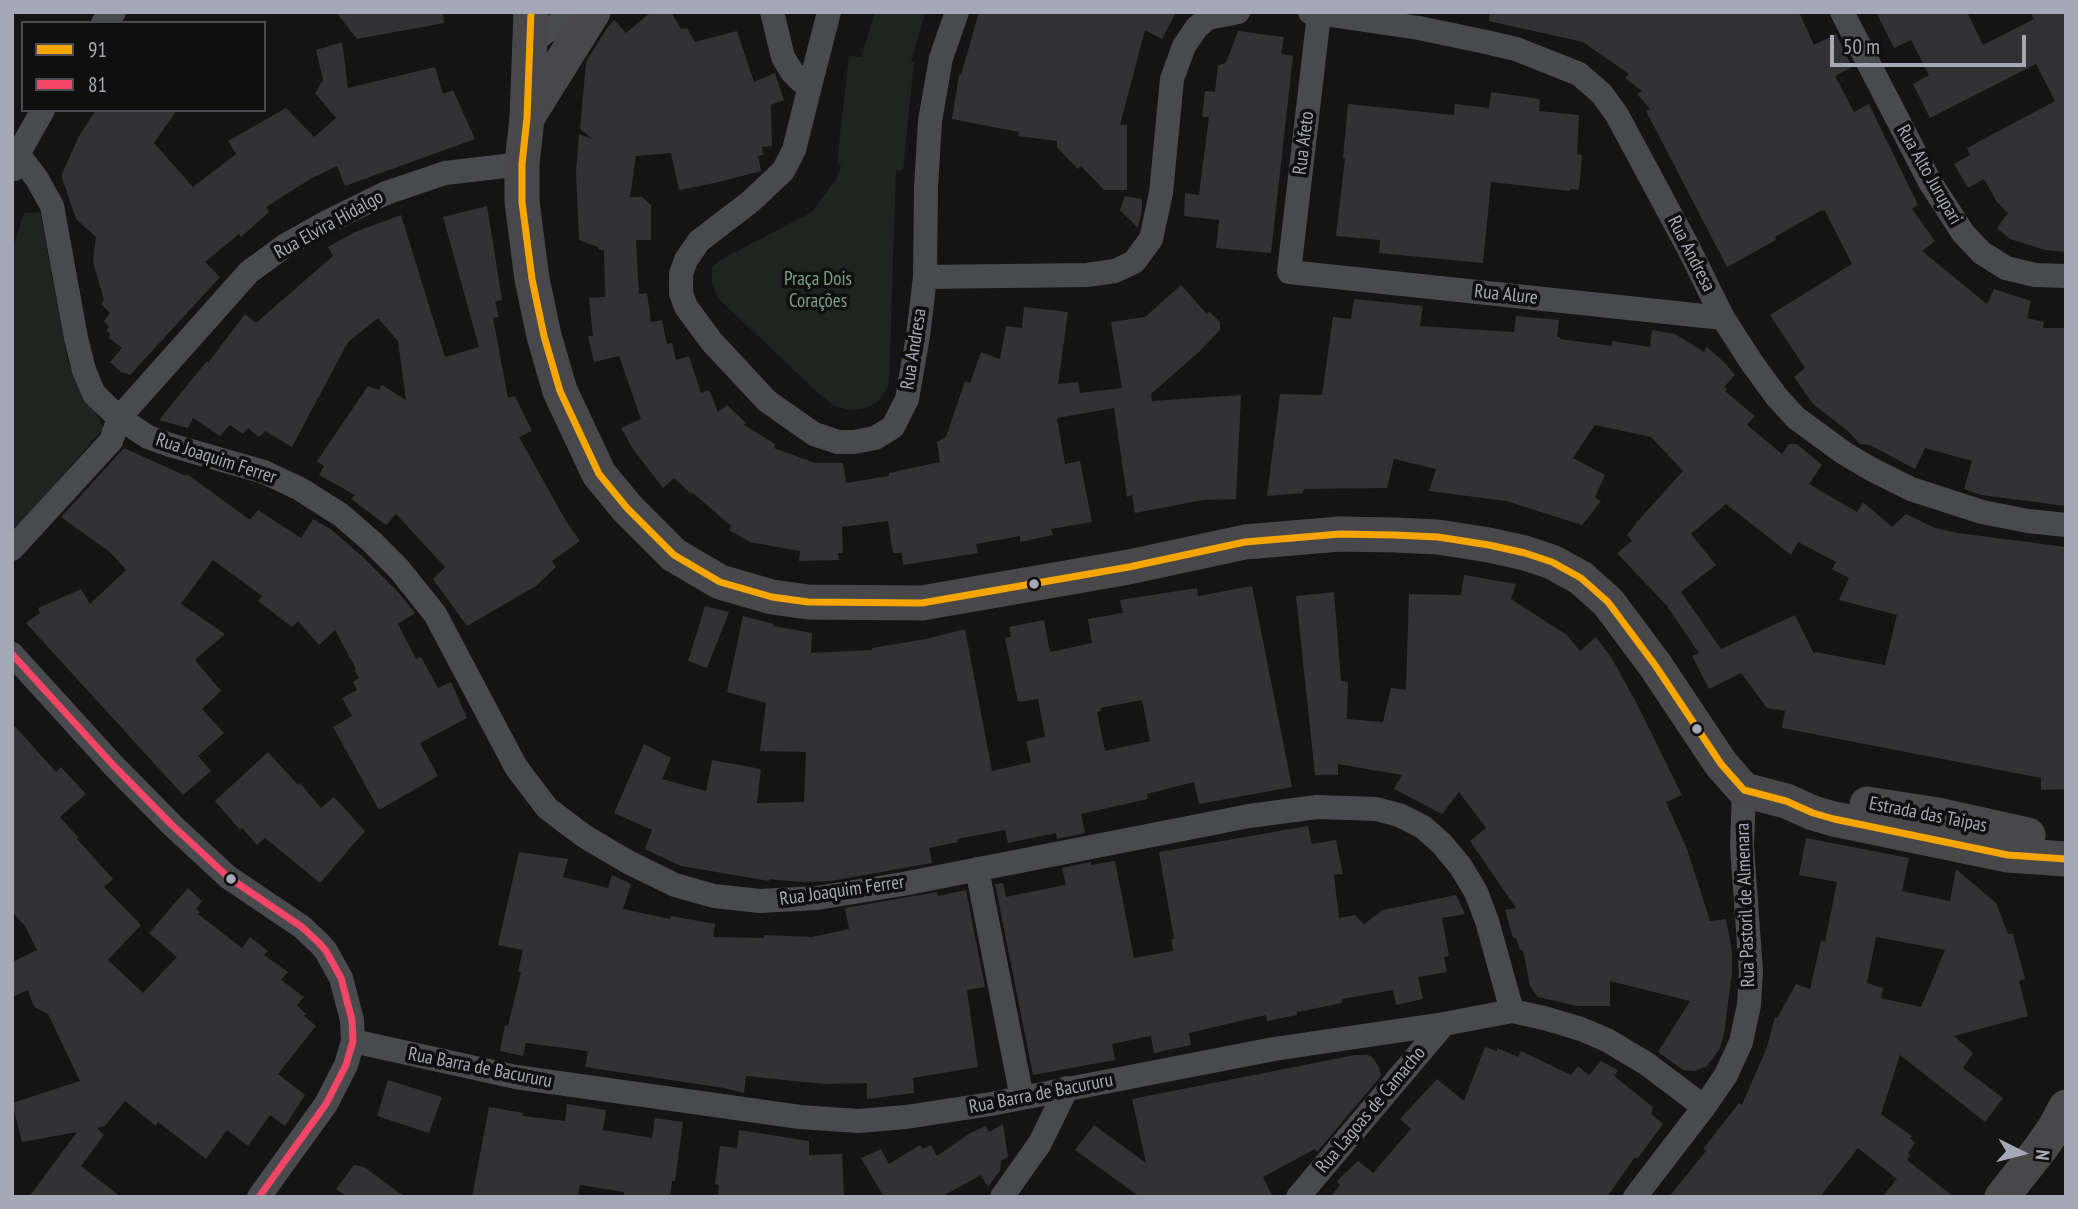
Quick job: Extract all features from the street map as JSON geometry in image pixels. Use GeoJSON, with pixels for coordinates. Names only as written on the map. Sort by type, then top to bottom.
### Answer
{"type":"FeatureCollection","features":[{"type":"Feature","properties":{"kind":"main road"},"geometry":{"type":"LineString","coordinates":[[527,118],[593,12]]}},
{"type":"Feature","properties":{"kind":"main road"},"geometry":{"type":"LineString","coordinates":[[530,28],[522,202],[544,336],[560,391],[599,474],[627,508],[674,555],[720,582],[772,597],[808,602],[922,603],[1259,541],[1340,534],[1438,537],[1489,545],[1552,562],[1581,578],[1608,603],[1655,665],[1721,764],[1744,790]]}},
{"type":"Feature","properties":{"kind":"main road","name":"Estrada das Taipas"},"geometry":{"type":"LineString","coordinates":[[1744,790],[1786,801],[1834,820],[1949,844],[2021,856],[2066,859]]}},
{"type":"Feature","properties":{"kind":"main road","name":"Estrada das Taipas"},"geometry":{"type":"LineString","coordinates":[[1786,801],[1851,801],[1938,815],[2040,838],[2066,850]]}},
{"type":"Feature","properties":{"kind":"main road"},"geometry":{"type":"LineString","coordinates":[[2002,1197],[2040,1149],[2066,1107]]}},
{"type":"Feature","properties":{"kind":"street"},"geometry":{"type":"LineString","coordinates":[[530,28],[574,12]]}},
{"type":"Feature","properties":{"kind":"street"},"geometry":{"type":"LineString","coordinates":[[772,12],[783,57],[792,72],[810,86]]}},
{"type":"Feature","properties":{"kind":"street","name":"Rua Andresa"},"geometry":{"type":"LineString","coordinates":[[829,12],[794,150],[783,172],[750,202],[699,241],[685,260],[681,274],[681,293],[686,307],[712,342],[767,401],[814,434],[838,442],[874,438],[893,427],[906,399],[918,336],[925,277],[930,121],[941,58],[957,12]]}},
{"type":"Feature","properties":{"kind":"street"},"geometry":{"type":"LineString","coordinates":[[925,277],[1087,275],[1115,271],[1134,262],[1151,239],[1161,193],[1172,79],[1184,46],[1197,27],[1208,18],[1238,12]]}},
{"type":"Feature","properties":{"kind":"street","name":"Rua Alto Jurupari"},"geometry":{"type":"LineString","coordinates":[[1842,12],[1943,205],[1963,233],[1982,253],[2006,268],[2035,275],[2066,276]]}},
{"type":"Feature","properties":{"kind":"street","name":"Rua Andresa"},"geometry":{"type":"LineString","coordinates":[[1315,13],[1419,28],[1486,42],[1527,53],[1579,74],[1602,94],[1617,115],[1723,318],[1776,396],[1796,418],[1861,464],[1911,489],[1982,512],[2066,525]]}},
{"type":"Feature","properties":{"kind":"street","name":"Rua Afeto"},"geometry":{"type":"LineString","coordinates":[[1289,272],[1315,13]]}},
{"type":"Feature","properties":{"kind":"street"},"geometry":{"type":"LineString","coordinates":[[14,160],[42,112]]}},
{"type":"Feature","properties":{"kind":"street","name":"Rua Joaquim Ferrer"},"geometry":{"type":"LineString","coordinates":[[14,160],[37,179],[52,205],[84,370],[94,394],[118,418],[148,437],[264,472],[300,489],[341,515],[399,569],[435,614],[516,767],[547,808],[584,836],[628,862],[675,885],[714,896],[760,901],[817,898],[903,884],[1192,826],[1317,807],[1376,809],[1399,815],[1423,827],[1461,867],[1476,892],[1487,921],[1512,1011]]}},
{"type":"Feature","properties":{"kind":"street","name":"Rua Elvira Hidalgo"},"geometry":{"type":"LineString","coordinates":[[12,549],[111,441],[118,418],[249,272],[286,245],[387,193],[445,173],[522,164]]}},
{"type":"Feature","properties":{"kind":"street","name":"Rua Alure"},"geometry":{"type":"LineString","coordinates":[[1289,272],[1723,318]]}},
{"type":"Feature","properties":{"kind":"street"},"geometry":{"type":"LineString","coordinates":[[12,654],[173,827],[228,877],[302,927],[326,951],[341,978],[352,1020],[353,1041],[346,1065],[326,1104],[259,1197]]}},
{"type":"Feature","properties":{"kind":"street","name":"Rua Pastoril de Almenara"},"geometry":{"type":"LineString","coordinates":[[1635,1197],[1704,1107],[1726,1074],[1741,1041],[1749,1005],[1751,972],[1742,847],[1744,790]]}},
{"type":"Feature","properties":{"kind":"street"},"geometry":{"type":"LineString","coordinates":[[977,869],[1021,1098]]}},
{"type":"Feature","properties":{"kind":"street","name":"Rua Barra de Bacururu"},"geometry":{"type":"LineString","coordinates":[[353,1041],[516,1077],[800,1117],[858,1121],[906,1117],[1021,1098],[1274,1049],[1444,1024],[1512,1011],[1544,1018],[1607,1040],[1647,1064],[1704,1107]]}},
{"type":"Feature","properties":{"kind":"street","name":"Rua Lagoas de Camacho"},"geometry":{"type":"LineString","coordinates":[[1298,1197],[1444,1024]]}},
{"type":"Feature","properties":{"kind":"street"},"geometry":{"type":"LineString","coordinates":[[1002,1197],[1040,1143],[1067,1088]]}},
{"type":"Feature","properties":{"kind":"green space","name":"Praça Dois Corações"},"geometry":{"type":"Polygon","coordinates":[[[875,12],[925,12],[911,62],[914,63],[903,170],[896,170],[889,385],[874,404],[850,410],[834,406],[817,392],[719,299],[712,285],[712,267],[722,259],[812,212],[837,178],[841,164],[837,163],[849,56],[861,57],[875,12]]]}},
{"type":"Feature","properties":{"kind":"green space"},"geometry":{"type":"Polygon","coordinates":[[[40,212],[68,362],[104,428],[12,534],[12,250],[24,213],[40,212]]]}},
{"type":"Feature","properties":{"kind":"building"},"geometry":{"type":"Polygon","coordinates":[[[336,12],[443,12],[444,23],[357,39],[336,12]]]}},
{"type":"Feature","properties":{"kind":"building"},"geometry":{"type":"Polygon","coordinates":[[[651,12],[671,12],[681,29],[687,28],[695,42],[737,31],[754,82],[775,73],[784,100],[771,105],[772,146],[762,147],[763,155],[758,156],[761,171],[679,190],[671,153],[636,156],[630,197],[642,197],[651,205],[651,240],[636,240],[639,294],[647,293],[651,322],[662,320],[667,344],[672,343],[676,360],[689,356],[701,393],[709,390],[718,412],[727,405],[746,423],[744,425],[775,444],[774,448],[815,463],[843,463],[846,483],[889,476],[889,473],[940,462],[937,442],[946,437],[965,381],[970,383],[981,352],[1000,359],[1006,326],[1022,328],[1024,307],[1068,312],[1058,384],[1078,382],[1080,393],[1122,388],[1111,322],[1145,317],[1181,285],[1207,314],[1209,311],[1220,322],[1220,330],[1151,394],[1152,401],[1241,395],[1236,499],[1203,500],[1135,513],[1132,495],[1127,497],[1114,408],[1057,418],[1065,464],[1080,461],[1092,522],[1051,529],[1053,535],[1020,542],[1020,536],[976,544],[978,553],[903,565],[902,553],[893,553],[888,521],[842,527],[843,553],[838,553],[839,560],[799,561],[800,551],[750,542],[729,530],[731,526],[674,478],[663,488],[633,449],[621,428],[641,419],[619,356],[594,362],[588,336],[593,336],[589,298],[605,297],[604,250],[579,240],[576,172],[579,134],[593,139],[580,129],[586,62],[614,20],[626,33],[651,12]]]}},
{"type":"Feature","properties":{"kind":"building"},"geometry":{"type":"Polygon","coordinates":[[[979,12],[1176,12],[1162,39],[1145,30],[1120,125],[1127,125],[1127,190],[1104,190],[1081,166],[1078,169],[1066,157],[1057,147],[1057,141],[1018,136],[1019,132],[952,119],[959,75],[979,12]]]}},
{"type":"Feature","properties":{"kind":"building"},"geometry":{"type":"Polygon","coordinates":[[[1490,12],[1799,12],[1814,45],[1836,34],[1852,67],[1835,76],[1854,112],[1869,104],[1918,205],[1912,209],[1935,241],[1922,251],[1987,304],[1994,289],[2031,301],[2027,318],[2044,322],[2043,328],[2066,328],[2066,506],[1981,495],[1964,489],[1972,461],[1925,448],[1915,469],[1870,445],[1860,444],[1813,404],[1794,377],[1805,368],[1770,315],[1852,264],[1825,211],[1822,210],[1727,267],[1646,111],[1650,109],[1637,94],[1642,91],[1625,78],[1629,74],[1583,42],[1489,21],[1490,12]]]}},
{"type":"Feature","properties":{"kind":"building"},"geometry":{"type":"Polygon","coordinates":[[[1876,12],[1967,12],[1983,45],[2034,19],[2030,12],[2066,12],[2066,252],[2045,250],[2010,239],[1997,228],[2008,213],[1997,202],[1984,179],[1968,188],[1954,164],[1970,155],[1967,148],[2055,101],[2036,64],[1930,118],[1913,84],[1929,75],[1911,40],[1894,48],[1876,12]]]}},
{"type":"Feature","properties":{"kind":"building"},"geometry":{"type":"Polygon","coordinates":[[[1238,31],[1284,37],[1281,54],[1293,56],[1271,253],[1216,248],[1219,220],[1184,216],[1185,193],[1199,195],[1209,117],[1202,117],[1205,91],[1215,92],[1218,65],[1226,63],[1238,31]]]}},
{"type":"Feature","properties":{"kind":"building"},"geometry":{"type":"Polygon","coordinates":[[[342,42],[348,88],[435,67],[443,94],[453,90],[475,139],[345,186],[337,166],[312,178],[266,207],[269,212],[241,237],[239,234],[205,262],[220,277],[130,375],[121,372],[110,362],[122,348],[109,338],[110,334],[106,330],[109,327],[104,321],[110,313],[101,304],[104,300],[93,262],[96,237],[76,219],[62,178],[79,136],[95,112],[176,112],[154,143],[193,187],[236,154],[228,141],[286,108],[314,137],[336,118],[315,93],[323,80],[316,50],[342,42]]]}},
{"type":"Feature","properties":{"kind":"building"},"geometry":{"type":"Polygon","coordinates":[[[1491,92],[1540,99],[1539,111],[1579,115],[1577,154],[1582,155],[1579,190],[1491,182],[1483,263],[1379,253],[1380,240],[1336,236],[1348,104],[1454,115],[1455,104],[1489,108],[1491,92]]]}},
{"type":"Feature","properties":{"kind":"building"},"geometry":{"type":"Polygon","coordinates":[[[1125,196],[1142,199],[1138,228],[1120,210],[1125,196]]]}},
{"type":"Feature","properties":{"kind":"building"},"geometry":{"type":"Polygon","coordinates":[[[487,206],[502,300],[495,302],[499,317],[493,318],[508,398],[515,396],[532,431],[519,437],[580,541],[552,561],[556,567],[536,586],[467,626],[433,579],[445,567],[396,514],[386,525],[351,499],[355,495],[319,475],[324,466],[317,461],[368,386],[379,390],[382,385],[406,400],[398,341],[378,318],[348,342],[292,447],[265,431],[259,437],[248,428],[243,434],[230,425],[220,436],[193,418],[188,428],[159,420],[207,361],[208,363],[245,314],[256,323],[333,256],[328,247],[355,232],[401,215],[445,357],[479,347],[443,217],[487,206]]]}},
{"type":"Feature","properties":{"kind":"building"},"geometry":{"type":"Polygon","coordinates":[[[1354,299],[1423,306],[1420,326],[1514,332],[1516,316],[1559,320],[1557,337],[1560,339],[1612,346],[1612,341],[1650,347],[1652,330],[1675,334],[1704,352],[1707,347],[1735,375],[1724,387],[1727,389],[1725,391],[1755,416],[1747,425],[1782,454],[1789,444],[1797,444],[1822,465],[1809,484],[1857,512],[1863,502],[1892,527],[1906,514],[1935,528],[1958,533],[2066,547],[2066,789],[2041,790],[2041,778],[1782,728],[1785,711],[1767,708],[1741,673],[1709,689],[1692,656],[1699,653],[1667,606],[1617,553],[1632,541],[1627,535],[1683,471],[1651,437],[1595,425],[1573,458],[1605,475],[1595,497],[1601,501],[1582,525],[1506,501],[1429,491],[1436,469],[1394,459],[1387,488],[1304,489],[1303,493],[1267,496],[1280,394],[1322,395],[1333,317],[1351,319],[1354,299]],[[1726,504],[1691,534],[1716,565],[1681,592],[1721,649],[1795,615],[1814,654],[1815,652],[1885,665],[1897,615],[1839,600],[1849,578],[1832,569],[1836,562],[1798,542],[1791,555],[1726,504]]]}},
{"type":"Feature","properties":{"kind":"building"},"geometry":{"type":"Polygon","coordinates":[[[124,448],[186,476],[187,474],[250,520],[258,510],[301,538],[313,519],[332,530],[399,593],[415,613],[398,624],[416,659],[421,657],[438,688],[451,682],[467,718],[420,743],[438,776],[379,810],[333,727],[352,716],[342,698],[357,690],[353,682],[359,678],[335,630],[319,645],[298,621],[292,627],[258,601],[262,596],[213,560],[181,604],[225,634],[195,660],[221,691],[202,709],[224,733],[198,756],[211,771],[183,795],[26,623],[40,613],[38,608],[81,589],[90,604],[126,570],[111,553],[61,517],[124,448]]]}},
{"type":"Feature","properties":{"kind":"building"},"geometry":{"type":"Polygon","coordinates":[[[1464,575],[1516,584],[1511,599],[1567,635],[1580,651],[1596,637],[1611,657],[1635,700],[1682,795],[1666,802],[1687,849],[1710,921],[1726,919],[1732,951],[1732,973],[1724,1034],[1720,1048],[1707,1066],[1695,1071],[1683,1070],[1658,1052],[1690,1001],[1610,981],[1610,1006],[1577,1006],[1538,997],[1530,986],[1523,950],[1520,950],[1516,938],[1513,938],[1505,910],[1516,908],[1470,841],[1486,828],[1459,792],[1442,814],[1394,789],[1402,775],[1338,764],[1338,775],[1315,775],[1296,596],[1334,592],[1341,681],[1348,682],[1347,719],[1383,722],[1391,688],[1406,690],[1409,594],[1461,595],[1464,575]]]}},
{"type":"Feature","properties":{"kind":"building"},"geometry":{"type":"Polygon","coordinates":[[[1252,586],[1292,787],[1199,804],[1194,782],[1147,794],[1148,799],[1081,814],[1085,833],[1057,839],[1056,833],[1008,843],[1005,830],[957,839],[958,842],[929,848],[932,863],[831,881],[769,881],[681,866],[645,849],[652,830],[614,813],[644,744],[671,758],[662,779],[706,791],[712,760],[761,769],[757,803],[804,802],[806,752],[760,751],[766,703],[727,692],[743,616],[774,624],[773,626],[812,633],[811,653],[872,650],[965,629],[992,771],[1031,762],[1026,741],[1045,737],[1038,699],[1018,702],[1005,638],[1011,637],[1009,627],[1044,620],[1050,652],[1092,643],[1088,619],[1123,613],[1120,600],[1197,588],[1198,596],[1252,586]],[[1142,700],[1100,708],[1101,711],[1097,712],[1105,751],[1150,741],[1142,700]]]}},
{"type":"Feature","properties":{"kind":"building"},"geometry":{"type":"Polygon","coordinates":[[[705,606],[729,612],[707,668],[688,661],[705,606]]]}},
{"type":"Feature","properties":{"kind":"building"},"geometry":{"type":"Polygon","coordinates":[[[12,723],[56,772],[61,767],[86,794],[60,817],[113,879],[104,887],[141,925],[108,960],[143,993],[177,957],[149,933],[188,888],[202,901],[196,909],[200,912],[198,914],[242,948],[250,937],[268,951],[264,955],[288,972],[281,980],[304,997],[297,1005],[306,1014],[304,1016],[316,1026],[278,1074],[305,1095],[285,1126],[270,1115],[248,1146],[227,1130],[206,1159],[158,1122],[156,1126],[125,1101],[105,1126],[97,1128],[104,1135],[81,1166],[121,1197],[29,1197],[77,1132],[22,1142],[12,1103],[80,1081],[48,1014],[34,1007],[28,990],[12,997],[12,962],[37,950],[25,926],[12,912],[12,723]]]}},
{"type":"Feature","properties":{"kind":"building"},"geometry":{"type":"Polygon","coordinates":[[[268,752],[321,808],[334,797],[365,831],[320,883],[265,838],[257,845],[215,801],[268,752]]]}},
{"type":"Feature","properties":{"kind":"building"},"geometry":{"type":"Polygon","coordinates":[[[1308,826],[1312,844],[1336,840],[1343,874],[1334,875],[1339,918],[1355,915],[1364,924],[1383,910],[1456,895],[1465,914],[1442,918],[1449,956],[1444,957],[1447,972],[1418,977],[1423,999],[1396,1005],[1393,990],[1342,999],[1342,1003],[1297,1012],[1297,1015],[1267,1021],[1266,1015],[1189,1033],[1191,1045],[1154,1053],[1151,1036],[1112,1044],[1115,1060],[1033,1075],[995,884],[1003,883],[1006,897],[1066,885],[1062,868],[1091,862],[1091,865],[1115,861],[1134,958],[1173,951],[1171,939],[1174,939],[1159,852],[1308,826]]]}},
{"type":"Feature","properties":{"kind":"building"},"geometry":{"type":"Polygon","coordinates":[[[1806,838],[1909,858],[1902,891],[1950,901],[1956,869],[1996,903],[2008,934],[2013,934],[2025,979],[2019,981],[2028,1016],[1954,1036],[1973,1053],[1963,1068],[2003,1098],[1985,1122],[1900,1055],[1881,1114],[1912,1136],[1910,1138],[1915,1143],[1907,1160],[1954,1197],[1882,1197],[1897,1179],[1858,1148],[1820,1197],[1669,1197],[1706,1151],[1703,1149],[1739,1103],[1742,1105],[1767,1047],[1775,1017],[1777,1018],[1796,984],[1810,989],[1821,941],[1825,942],[1837,882],[1799,875],[1806,838]],[[1876,937],[1867,983],[1883,988],[1881,998],[1921,1007],[1945,950],[1876,937]]]}},
{"type":"Feature","properties":{"kind":"building"},"geometry":{"type":"Polygon","coordinates":[[[519,852],[568,859],[563,877],[608,888],[612,875],[631,884],[623,909],[670,919],[671,916],[715,924],[713,937],[812,937],[849,929],[845,908],[937,892],[938,896],[966,890],[985,987],[967,990],[978,1067],[913,1078],[914,1093],[867,1099],[867,1083],[825,1084],[746,1076],[744,1093],[585,1067],[588,1051],[526,1043],[523,1056],[500,1051],[521,972],[518,971],[523,950],[498,945],[519,852]]]}},
{"type":"Feature","properties":{"kind":"building"},"geometry":{"type":"Polygon","coordinates":[[[1485,1047],[1497,1051],[1497,1048],[1518,1057],[1521,1051],[1571,1075],[1578,1066],[1589,1075],[1601,1061],[1618,1070],[1614,1076],[1653,1107],[1651,1114],[1663,1124],[1637,1159],[1635,1157],[1607,1197],[1330,1197],[1340,1185],[1337,1181],[1358,1161],[1373,1173],[1411,1129],[1400,1119],[1437,1079],[1464,1101],[1485,1047]]]}},
{"type":"Feature","properties":{"kind":"building"},"geometry":{"type":"Polygon","coordinates":[[[1355,1055],[1372,1057],[1381,1076],[1317,1152],[1315,1149],[1263,1177],[1273,1197],[1140,1197],[1075,1150],[1094,1125],[1146,1163],[1132,1099],[1355,1055]]]}},
{"type":"Feature","properties":{"kind":"building"},"geometry":{"type":"Polygon","coordinates":[[[388,1080],[442,1097],[429,1133],[377,1116],[388,1080]]]}},
{"type":"Feature","properties":{"kind":"building"},"geometry":{"type":"Polygon","coordinates":[[[567,1104],[606,1110],[603,1130],[652,1138],[655,1118],[683,1122],[675,1181],[672,1181],[670,1197],[624,1197],[624,1192],[580,1185],[578,1197],[472,1197],[489,1107],[523,1113],[522,1116],[565,1121],[567,1104]]]}},
{"type":"Feature","properties":{"kind":"building"},"geometry":{"type":"Polygon","coordinates":[[[1003,1124],[1008,1157],[1001,1161],[1000,1171],[988,1187],[981,1175],[941,1197],[884,1197],[861,1158],[881,1149],[889,1164],[920,1145],[923,1149],[931,1145],[937,1156],[970,1133],[986,1126],[989,1132],[1003,1124]]]}},
{"type":"Feature","properties":{"kind":"building"},"geometry":{"type":"Polygon","coordinates":[[[739,1130],[809,1141],[809,1155],[842,1154],[844,1197],[718,1197],[719,1185],[715,1184],[720,1146],[737,1148],[739,1130]]]}},
{"type":"Feature","properties":{"kind":"building"},"geometry":{"type":"Polygon","coordinates":[[[354,1165],[364,1167],[405,1197],[347,1197],[336,1189],[354,1165]]]}},
{"type":"Feature","properties":{"kind":"transit line","name":"91"},"geometry":{"type":"LineString","coordinates":[[531,12],[522,202],[532,279],[544,336],[560,391],[599,474],[627,508],[674,555],[720,582],[772,597],[808,602],[922,603],[1129,567],[1245,542],[1340,534],[1438,537],[1489,545],[1552,562],[1581,578],[1608,602],[1655,665],[1721,764],[1744,790],[1786,801],[1834,819],[2008,855],[2066,859]]}},
{"type":"Feature","properties":{"kind":"transit line","name":"81"},"geometry":{"type":"LineString","coordinates":[[12,654],[113,765],[173,826],[228,877],[302,927],[326,951],[341,978],[352,1020],[353,1041],[346,1065],[326,1104],[259,1197]]}}]}
